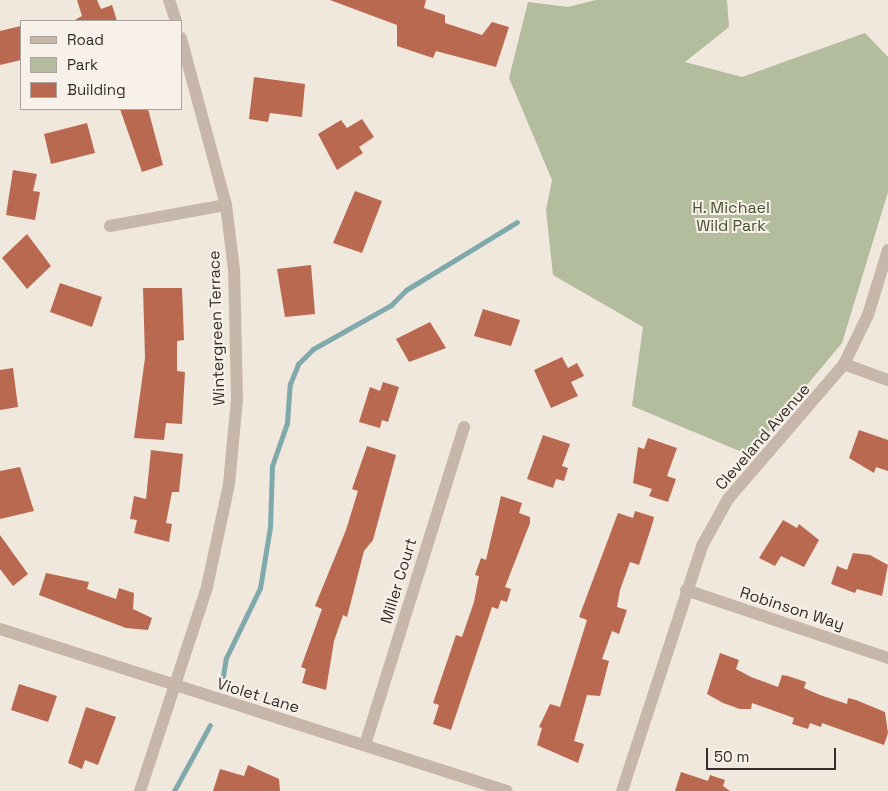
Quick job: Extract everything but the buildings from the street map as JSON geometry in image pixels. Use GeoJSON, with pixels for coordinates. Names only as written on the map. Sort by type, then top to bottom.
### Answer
{"type":"FeatureCollection","features":[{"type":"Feature","properties":{"kind":"street"},"geometry":{"type":"LineString","coordinates":[[168,0],[176,20]]}},
{"type":"Feature","properties":{"kind":"street","name":"Wintergreen Terrace"},"geometry":{"type":"LineString","coordinates":[[140,791],[208,587],[229,484],[237,399],[237,335],[226,205],[182,42]]}},
{"type":"Feature","properties":{"kind":"street"},"geometry":{"type":"LineString","coordinates":[[110,226],[226,205]]}},
{"type":"Feature","properties":{"kind":"street","name":"Cleveland Avenue"},"geometry":{"type":"LineString","coordinates":[[622,791],[686,590],[702,546],[728,499],[844,364],[868,315],[888,250]]}},
{"type":"Feature","properties":{"kind":"street"},"geometry":{"type":"LineString","coordinates":[[844,364],[888,380]]}},
{"type":"Feature","properties":{"kind":"street","name":"Miller Court"},"geometry":{"type":"LineString","coordinates":[[364,745],[464,427]]}},
{"type":"Feature","properties":{"kind":"street","name":"Robinson Way"},"geometry":{"type":"LineString","coordinates":[[686,590],[888,658]]}},
{"type":"Feature","properties":{"kind":"street","name":"Violet Lane"},"geometry":{"type":"LineString","coordinates":[[0,629],[174,687],[507,791]]}},
{"type":"Feature","properties":{"kind":"green space","name":"H. Michael Wild Park"},"geometry":{"type":"Polygon","coordinates":[[[596,0],[727,0],[729,27],[685,62],[742,77],[865,33],[888,57],[888,192],[842,343],[749,455],[632,406],[643,327],[553,275],[546,210],[552,180],[509,78],[528,2],[568,7],[596,0]]]}},
{"type":"Feature","properties":{"kind":"waterway"},"geometry":{"type":"LineString","coordinates":[[223,676],[226,658],[260,588],[270,527],[272,466],[287,423],[290,384],[298,364],[313,349],[391,305],[406,290],[517,222]]}},
{"type":"Feature","properties":{"kind":"waterway"},"geometry":{"type":"LineString","coordinates":[[174,791],[210,725]]}}]}
